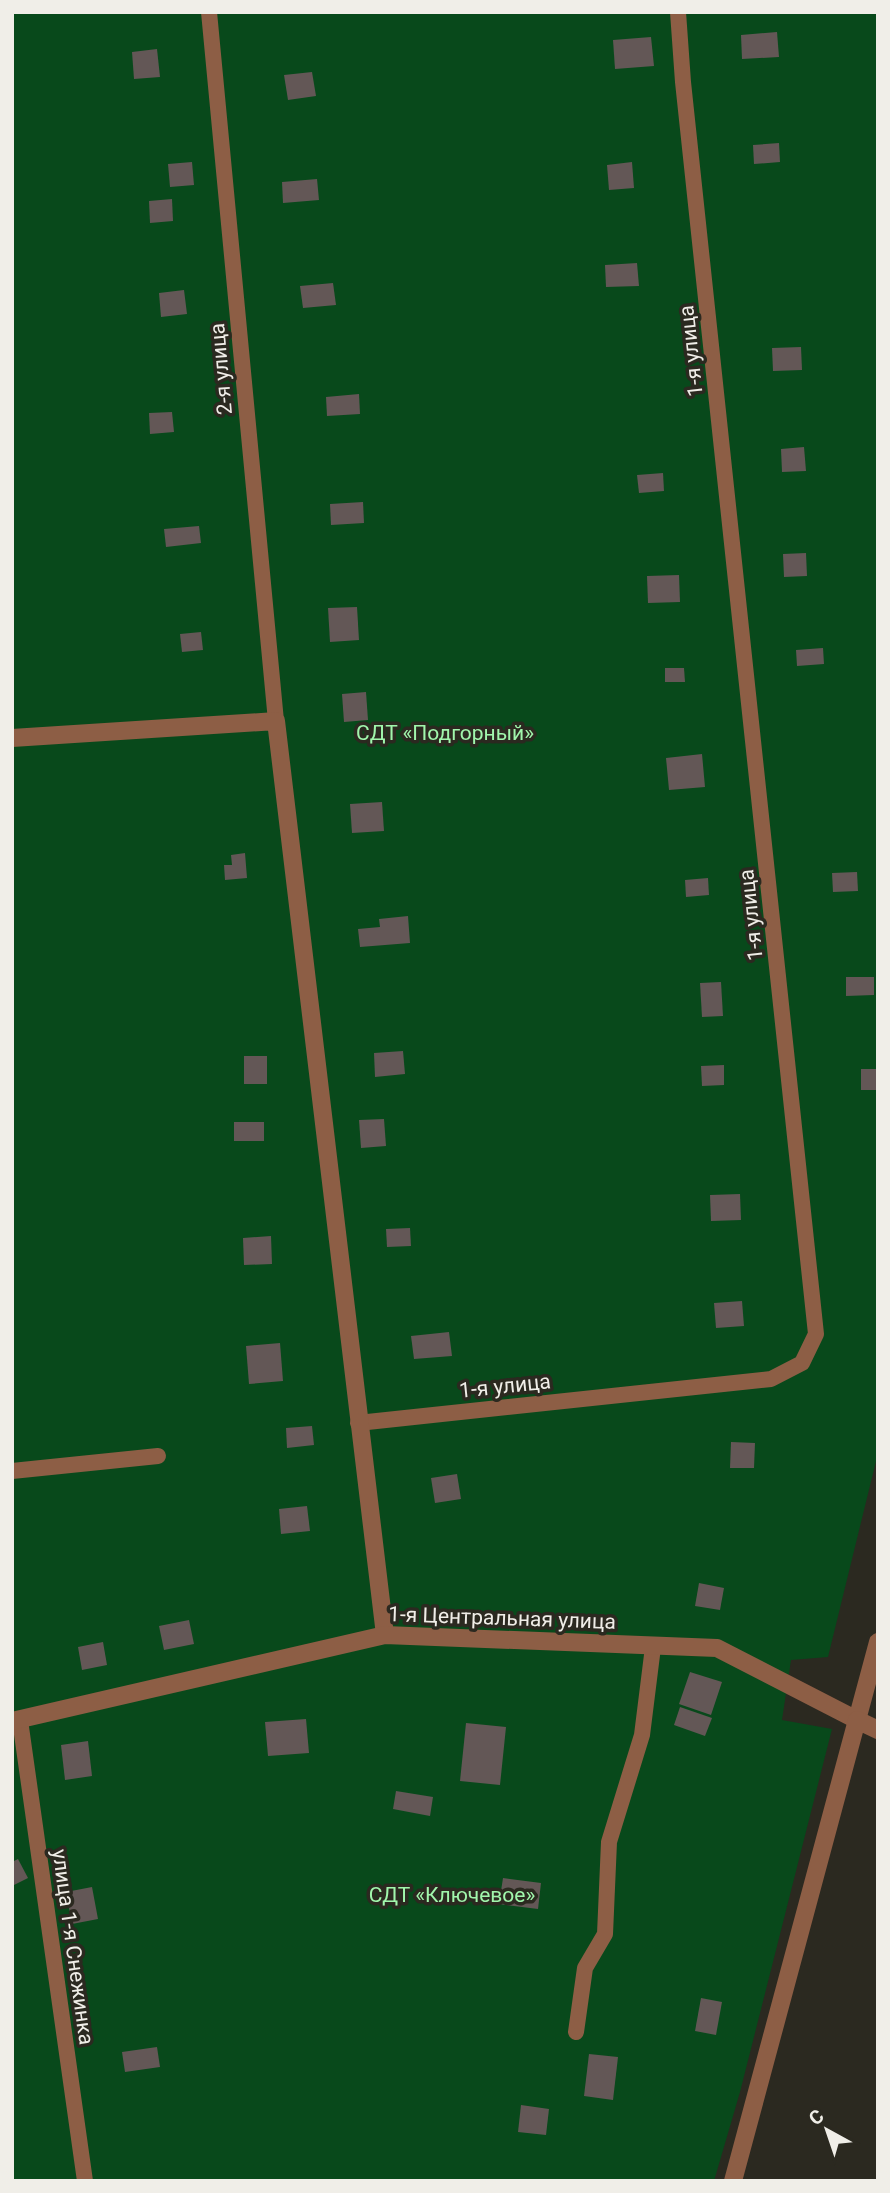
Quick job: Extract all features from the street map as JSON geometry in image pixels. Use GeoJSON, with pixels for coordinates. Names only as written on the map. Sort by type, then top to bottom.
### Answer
{"type":"FeatureCollection","features":[{"type":"Feature","properties":{"kind":"street"},"geometry":{"type":"LineString","coordinates":[[12,738],[276,721],[385,1635]]}},
{"type":"Feature","properties":{"kind":"street","name":"1-я Центральная улица"},"geometry":{"type":"LineString","coordinates":[[16,1721],[385,1635],[718,1648],[878,1730]]}},
{"type":"Feature","properties":{"kind":"street"},"geometry":{"type":"LineString","coordinates":[[733,2181],[878,1642]]}},
{"type":"Feature","properties":{"kind":"lane","name":"2-я улица"},"geometry":{"type":"LineString","coordinates":[[209,12],[276,721]]}},
{"type":"Feature","properties":{"kind":"lane","name":"1-я улица"},"geometry":{"type":"LineString","coordinates":[[358,1423],[771,1379],[802,1363],[816,1335],[678,12]]}},
{"type":"Feature","properties":{"kind":"lane"},"geometry":{"type":"LineString","coordinates":[[12,1471],[158,1456]]}},
{"type":"Feature","properties":{"kind":"lane"},"geometry":{"type":"LineString","coordinates":[[576,2032],[585,1968],[605,1934],[609,1842],[642,1735],[653,1647]]}},
{"type":"Feature","properties":{"kind":"lane","name":"улица 1-я Снежинка"},"geometry":{"type":"LineString","coordinates":[[16,1721],[85,2181]]}},
{"type":"Feature","properties":{"kind":"green space","name":"СДТ «Подгорный»"},"geometry":{"type":"Polygon","coordinates":[[[12,12],[878,12],[878,1453],[828,1657],[791,1660],[782,1720],[832,1729],[740,2092],[714,2181],[12,2181],[12,12]]]}},
{"type":"Feature","properties":{"kind":"building"},"geometry":{"type":"Polygon","coordinates":[[[777,32],[779,57],[742,59],[741,35],[777,32]]]}},
{"type":"Feature","properties":{"kind":"building"},"geometry":{"type":"Polygon","coordinates":[[[651,37],[654,66],[615,69],[613,40],[651,37]]]}},
{"type":"Feature","properties":{"kind":"building"},"geometry":{"type":"Polygon","coordinates":[[[157,49],[160,77],[134,79],[132,52],[157,49]]]}},
{"type":"Feature","properties":{"kind":"building"},"geometry":{"type":"Polygon","coordinates":[[[312,72],[316,96],[288,100],[284,75],[312,72]]]}},
{"type":"Feature","properties":{"kind":"building"},"geometry":{"type":"Polygon","coordinates":[[[779,143],[780,162],[754,164],[753,145],[779,143]]]}},
{"type":"Feature","properties":{"kind":"building"},"geometry":{"type":"Polygon","coordinates":[[[192,162],[194,185],[170,187],[168,164],[192,162]]]}},
{"type":"Feature","properties":{"kind":"building"},"geometry":{"type":"Polygon","coordinates":[[[632,162],[634,188],[609,190],[607,165],[632,162]]]}},
{"type":"Feature","properties":{"kind":"building"},"geometry":{"type":"Polygon","coordinates":[[[317,179],[319,200],[283,203],[282,182],[317,179]]]}},
{"type":"Feature","properties":{"kind":"building"},"geometry":{"type":"Polygon","coordinates":[[[172,199],[173,221],[150,223],[149,201],[172,199]]]}},
{"type":"Feature","properties":{"kind":"building"},"geometry":{"type":"Polygon","coordinates":[[[637,263],[639,286],[606,287],[605,265],[637,263]]]}},
{"type":"Feature","properties":{"kind":"building"},"geometry":{"type":"Polygon","coordinates":[[[333,283],[336,305],[303,308],[300,286],[333,283]]]}},
{"type":"Feature","properties":{"kind":"building"},"geometry":{"type":"Polygon","coordinates":[[[184,290],[187,314],[161,317],[159,293],[184,290]]]}},
{"type":"Feature","properties":{"kind":"building"},"geometry":{"type":"Polygon","coordinates":[[[801,347],[802,370],[773,371],[772,348],[801,347]]]}},
{"type":"Feature","properties":{"kind":"building"},"geometry":{"type":"Polygon","coordinates":[[[359,394],[360,414],[327,416],[326,397],[359,394]]]}},
{"type":"Feature","properties":{"kind":"building"},"geometry":{"type":"Polygon","coordinates":[[[172,412],[174,432],[150,434],[149,413],[172,412]]]}},
{"type":"Feature","properties":{"kind":"building"},"geometry":{"type":"Polygon","coordinates":[[[804,447],[806,471],[782,472],[781,449],[804,447]]]}},
{"type":"Feature","properties":{"kind":"building"},"geometry":{"type":"Polygon","coordinates":[[[663,473],[664,491],[639,493],[637,475],[663,473]]]}},
{"type":"Feature","properties":{"kind":"building"},"geometry":{"type":"Polygon","coordinates":[[[363,502],[364,523],[331,525],[330,504],[363,502]]]}},
{"type":"Feature","properties":{"kind":"building"},"geometry":{"type":"Polygon","coordinates":[[[199,526],[201,543],[166,547],[164,529],[199,526]]]}},
{"type":"Feature","properties":{"kind":"building"},"geometry":{"type":"Polygon","coordinates":[[[806,553],[807,576],[784,577],[783,554],[806,553]]]}},
{"type":"Feature","properties":{"kind":"building"},"geometry":{"type":"Polygon","coordinates":[[[679,575],[680,602],[648,603],[647,576],[679,575]]]}},
{"type":"Feature","properties":{"kind":"building"},"geometry":{"type":"Polygon","coordinates":[[[357,607],[359,640],[330,642],[328,608],[357,607]]]}},
{"type":"Feature","properties":{"kind":"building"},"geometry":{"type":"Polygon","coordinates":[[[201,632],[203,650],[182,652],[180,634],[201,632]]]}},
{"type":"Feature","properties":{"kind":"building"},"geometry":{"type":"Polygon","coordinates":[[[823,648],[824,664],[797,666],[796,650],[823,648]]]}},
{"type":"Feature","properties":{"kind":"building"},"geometry":{"type":"Polygon","coordinates":[[[665,668],[684,668],[685,682],[665,682],[665,668]]]}},
{"type":"Feature","properties":{"kind":"building"},"geometry":{"type":"Polygon","coordinates":[[[366,692],[368,720],[344,722],[342,694],[366,692]]]}},
{"type":"Feature","properties":{"kind":"building"},"geometry":{"type":"Polygon","coordinates":[[[702,754],[705,787],[669,790],[666,758],[702,754]]]}},
{"type":"Feature","properties":{"kind":"building"},"geometry":{"type":"Polygon","coordinates":[[[382,802],[384,831],[352,833],[350,804],[382,802]]]}},
{"type":"Feature","properties":{"kind":"building"},"geometry":{"type":"Polygon","coordinates":[[[245,853],[247,878],[225,880],[224,865],[232,865],[231,855],[245,853]]]}},
{"type":"Feature","properties":{"kind":"building"},"geometry":{"type":"Polygon","coordinates":[[[857,872],[858,891],[833,892],[832,873],[857,872]]]}},
{"type":"Feature","properties":{"kind":"building"},"geometry":{"type":"Polygon","coordinates":[[[708,878],[709,895],[686,897],[685,880],[708,878]]]}},
{"type":"Feature","properties":{"kind":"building"},"geometry":{"type":"Polygon","coordinates":[[[408,916],[410,943],[360,947],[358,929],[380,927],[379,919],[408,916]]]}},
{"type":"Feature","properties":{"kind":"building"},"geometry":{"type":"Polygon","coordinates":[[[846,977],[874,977],[874,995],[846,996],[846,977]]]}},
{"type":"Feature","properties":{"kind":"building"},"geometry":{"type":"Polygon","coordinates":[[[721,982],[723,1016],[702,1017],[700,983],[721,982]]]}},
{"type":"Feature","properties":{"kind":"building"},"geometry":{"type":"Polygon","coordinates":[[[403,1051],[405,1074],[375,1077],[374,1053],[403,1051]]]}},
{"type":"Feature","properties":{"kind":"building"},"geometry":{"type":"Polygon","coordinates":[[[244,1056],[267,1056],[267,1084],[244,1084],[244,1056]]]}},
{"type":"Feature","properties":{"kind":"building"},"geometry":{"type":"Polygon","coordinates":[[[724,1065],[724,1085],[702,1086],[701,1066],[724,1065]]]}},
{"type":"Feature","properties":{"kind":"building"},"geometry":{"type":"Polygon","coordinates":[[[861,1069],[878,1069],[878,1090],[861,1090],[861,1069]]]}},
{"type":"Feature","properties":{"kind":"building"},"geometry":{"type":"Polygon","coordinates":[[[384,1119],[386,1146],[361,1148],[359,1120],[384,1119]]]}},
{"type":"Feature","properties":{"kind":"building"},"geometry":{"type":"Polygon","coordinates":[[[234,1122],[264,1122],[264,1141],[234,1141],[234,1122]]]}},
{"type":"Feature","properties":{"kind":"building"},"geometry":{"type":"Polygon","coordinates":[[[740,1194],[741,1220],[711,1221],[710,1195],[740,1194]]]}},
{"type":"Feature","properties":{"kind":"building"},"geometry":{"type":"Polygon","coordinates":[[[410,1228],[411,1246],[387,1247],[386,1229],[410,1228]]]}},
{"type":"Feature","properties":{"kind":"building"},"geometry":{"type":"Polygon","coordinates":[[[271,1236],[272,1264],[244,1265],[243,1238],[271,1236]]]}},
{"type":"Feature","properties":{"kind":"building"},"geometry":{"type":"Polygon","coordinates":[[[742,1301],[744,1326],[716,1328],[714,1303],[742,1301]]]}},
{"type":"Feature","properties":{"kind":"building"},"geometry":{"type":"Polygon","coordinates":[[[449,1332],[452,1356],[414,1359],[411,1336],[449,1332]]]}},
{"type":"Feature","properties":{"kind":"building"},"geometry":{"type":"Polygon","coordinates":[[[280,1343],[283,1381],[249,1384],[246,1346],[280,1343]]]}},
{"type":"Feature","properties":{"kind":"building"},"geometry":{"type":"Polygon","coordinates":[[[312,1426],[314,1445],[287,1448],[286,1428],[312,1426]]]}},
{"type":"Feature","properties":{"kind":"building"},"geometry":{"type":"Polygon","coordinates":[[[731,1442],[755,1443],[754,1468],[730,1468],[731,1442]]]}},
{"type":"Feature","properties":{"kind":"building"},"geometry":{"type":"Polygon","coordinates":[[[457,1474],[461,1499],[435,1503],[431,1478],[457,1474]]]}},
{"type":"Feature","properties":{"kind":"building"},"geometry":{"type":"Polygon","coordinates":[[[307,1506],[310,1531],[281,1534],[279,1509],[307,1506]]]}},
{"type":"Feature","properties":{"kind":"building"},"geometry":{"type":"Polygon","coordinates":[[[699,1583],[724,1588],[720,1610],[695,1606],[699,1583]]]}},
{"type":"Feature","properties":{"kind":"building"},"geometry":{"type":"Polygon","coordinates":[[[189,1620],[194,1644],[164,1650],[159,1626],[189,1620]]]}},
{"type":"Feature","properties":{"kind":"building"},"geometry":{"type":"Polygon","coordinates":[[[103,1642],[107,1665],[82,1670],[78,1647],[103,1642]]]}},
{"type":"Feature","properties":{"kind":"building"},"geometry":{"type":"Polygon","coordinates":[[[690,1672],[722,1682],[711,1715],[679,1704],[690,1672]]]}},
{"type":"Feature","properties":{"kind":"building"},"geometry":{"type":"Polygon","coordinates":[[[680,1707],[712,1718],[705,1736],[674,1725],[680,1707]]]}},
{"type":"Feature","properties":{"kind":"building"},"geometry":{"type":"Polygon","coordinates":[[[306,1719],[309,1753],[268,1756],[265,1722],[306,1719]]]}},
{"type":"Feature","properties":{"kind":"building"},"geometry":{"type":"Polygon","coordinates":[[[466,1723],[506,1727],[500,1785],[460,1781],[466,1723]]]}},
{"type":"Feature","properties":{"kind":"building"},"geometry":{"type":"Polygon","coordinates":[[[88,1741],[92,1776],[65,1780],[61,1745],[88,1741]]]}},
{"type":"Feature","properties":{"kind":"building"},"geometry":{"type":"Polygon","coordinates":[[[396,1791],[433,1797],[430,1816],[393,1809],[396,1791]]]}},
{"type":"Feature","properties":{"kind":"building"},"geometry":{"type":"Polygon","coordinates":[[[18,1859],[28,1878],[12,1886],[12,1862],[18,1859]]]}},
{"type":"Feature","properties":{"kind":"building"},"geometry":{"type":"Polygon","coordinates":[[[503,1878],[541,1883],[538,1909],[499,1904],[503,1878]]]}},
{"type":"Feature","properties":{"kind":"building"},"geometry":{"type":"Polygon","coordinates":[[[92,1887],[98,1919],[72,1924],[66,1892],[92,1887]]]}},
{"type":"Feature","properties":{"kind":"building"},"geometry":{"type":"Polygon","coordinates":[[[701,1998],[722,2002],[716,2035],[695,2031],[701,1998]]]}},
{"type":"Feature","properties":{"kind":"building"},"geometry":{"type":"Polygon","coordinates":[[[157,2047],[160,2067],[125,2072],[122,2052],[157,2047]]]}},
{"type":"Feature","properties":{"kind":"building"},"geometry":{"type":"Polygon","coordinates":[[[589,2054],[618,2057],[613,2100],[584,2096],[589,2054]]]}},
{"type":"Feature","properties":{"kind":"building"},"geometry":{"type":"Polygon","coordinates":[[[521,2105],[549,2109],[546,2135],[518,2132],[521,2105]]]}},
{"type":"Feature","properties":{"kind":"park label","name":"СДТ «Ключевое»"},"geometry":{"type":"Point","coordinates":[452,1895]}}]}
